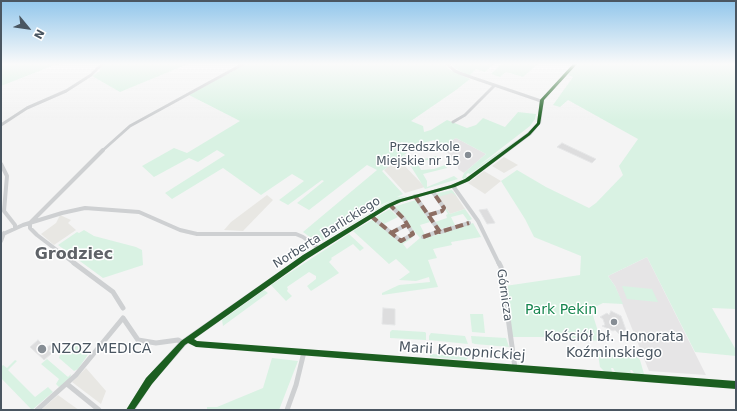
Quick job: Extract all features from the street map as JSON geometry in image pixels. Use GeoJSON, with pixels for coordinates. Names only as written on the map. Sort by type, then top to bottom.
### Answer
{"type":"FeatureCollection","features":[{"type":"Feature","properties":{"kind":"street"},"geometry":{"type":"LineString","coordinates":[[1,126],[27,108],[78,83]]}},
{"type":"Feature","properties":{"kind":"street"},"geometry":{"type":"LineString","coordinates":[[123,308],[113,292],[37,235],[30,228],[30,223],[33,218],[112,140],[130,126],[208,83]]}},
{"type":"Feature","properties":{"kind":"street"},"geometry":{"type":"LineString","coordinates":[[487,83],[541,101],[557,83]]}},
{"type":"Feature","properties":{"kind":"street"},"geometry":{"type":"LineString","coordinates":[[453,122],[464,115],[494,86]]}},
{"type":"Feature","properties":{"kind":"street","name":"Norberta Barlickiego"},"geometry":{"type":"LineString","coordinates":[[130,410],[149,381],[186,341],[318,248],[390,205],[453,186],[467,180],[534,130],[540,119],[541,101]]}},
{"type":"Feature","properties":{"kind":"street"},"geometry":{"type":"LineString","coordinates":[[1,164],[7,176],[4,211],[16,228]]}},
{"type":"Feature","properties":{"kind":"street","name":"Górnicza"},"geometry":{"type":"LineString","coordinates":[[453,186],[478,221],[501,267],[515,368]]}},
{"type":"Feature","properties":{"kind":"street"},"geometry":{"type":"LineString","coordinates":[[429,215],[442,211],[444,208],[432,192]]}},
{"type":"Feature","properties":{"kind":"street"},"geometry":{"type":"LineString","coordinates":[[416,196],[440,232]]}},
{"type":"Feature","properties":{"kind":"street"},"geometry":{"type":"LineString","coordinates":[[371,216],[401,241],[414,234],[406,225],[404,219],[390,205]]}},
{"type":"Feature","properties":{"kind":"street"},"geometry":{"type":"LineString","coordinates":[[1,242],[2,234],[16,228],[62,213],[86,208],[139,212],[180,230],[196,234],[296,234],[307,239],[318,248]]}},
{"type":"Feature","properties":{"kind":"street"},"geometry":{"type":"LineString","coordinates":[[423,237],[469,223]]}},
{"type":"Feature","properties":{"kind":"street"},"geometry":{"type":"LineString","coordinates":[[391,233],[406,225]]}},
{"type":"Feature","properties":{"kind":"street","name":"Marii Konopnickiej"},"geometry":{"type":"LineString","coordinates":[[67,384],[123,318],[138,340],[146,343],[178,340],[196,344],[736,385]]}},
{"type":"Feature","properties":{"kind":"street"},"geometry":{"type":"LineString","coordinates":[[287,410],[296,385],[304,352]]}},
{"type":"Feature","properties":{"kind":"street"},"geometry":{"type":"LineString","coordinates":[[36,410],[67,384],[99,410]]}},
{"type":"Feature","properties":{"kind":"shaded area","name":"Przedszkole Miejskie nr 15"},"geometry":{"type":"Polygon","coordinates":[[[456,138],[486,154],[464,173],[458,169],[458,163],[447,152],[450,150],[449,142],[456,138]]]}},
{"type":"Feature","properties":{"kind":"shaded area"},"geometry":{"type":"Polygon","coordinates":[[[504,157],[518,165],[504,173],[492,166],[504,157]]]}},
{"type":"Feature","properties":{"kind":"shaded area"},"geometry":{"type":"Polygon","coordinates":[[[395,160],[399,160],[425,187],[405,193],[384,170],[395,160]]]}},
{"type":"Feature","properties":{"kind":"shaded area"},"geometry":{"type":"Polygon","coordinates":[[[484,171],[501,181],[485,194],[468,183],[484,171]]]}},
{"type":"Feature","properties":{"kind":"shaded area"},"geometry":{"type":"Polygon","coordinates":[[[453,191],[465,209],[450,214],[436,194],[453,191]]]}},
{"type":"Feature","properties":{"kind":"shaded area"},"geometry":{"type":"Polygon","coordinates":[[[267,195],[273,200],[243,231],[224,230],[231,222],[267,195]]]}},
{"type":"Feature","properties":{"kind":"shaded area"},"geometry":{"type":"Polygon","coordinates":[[[60,215],[71,220],[68,223],[76,230],[54,245],[41,234],[56,223],[60,215]]]}},
{"type":"Feature","properties":{"kind":"shaded area"},"geometry":{"type":"Polygon","coordinates":[[[647,257],[706,375],[649,371],[615,286],[608,276],[647,257]]]}},
{"type":"Feature","properties":{"kind":"shaded area"},"geometry":{"type":"Polygon","coordinates":[[[86,368],[106,391],[101,404],[72,382],[86,368]]]}},
{"type":"Feature","properties":{"kind":"shaded area"},"geometry":{"type":"Polygon","coordinates":[[[58,395],[69,403],[79,410],[41,410],[58,395]]]}},
{"type":"Feature","properties":{"kind":"green space"},"geometry":{"type":"Polygon","coordinates":[[[1,83],[8,83],[1,86],[1,83]]]}},
{"type":"Feature","properties":{"kind":"green space"},"geometry":{"type":"Polygon","coordinates":[[[105,83],[141,83],[120,92],[105,83]]]}},
{"type":"Feature","properties":{"kind":"green space"},"geometry":{"type":"Polygon","coordinates":[[[210,83],[465,83],[411,121],[423,126],[424,132],[431,130],[447,120],[467,128],[476,125],[483,118],[505,127],[518,112],[536,114],[535,119],[530,126],[477,167],[517,140],[514,143],[470,174],[468,173],[466,175],[467,177],[464,179],[462,178],[464,173],[486,154],[456,138],[449,142],[450,150],[447,152],[434,140],[419,144],[382,171],[403,194],[397,197],[407,196],[383,206],[318,244],[390,201],[378,206],[318,243],[303,232],[377,170],[367,165],[309,210],[297,203],[324,181],[322,180],[288,205],[279,200],[304,181],[292,174],[261,195],[223,168],[172,199],[165,193],[225,155],[217,150],[198,162],[189,158],[154,177],[142,166],[174,148],[187,153],[240,121],[189,95],[210,83]]]}},
{"type":"Feature","properties":{"kind":"green space","name":"Park Pekin"},"geometry":{"type":"Polygon","coordinates":[[[569,83],[736,83],[736,309],[712,308],[736,350],[736,356],[695,352],[647,257],[608,276],[615,286],[623,304],[603,303],[591,309],[601,341],[542,337],[511,337],[505,286],[580,275],[581,256],[534,237],[525,219],[501,181],[517,170],[546,187],[589,208],[596,203],[623,175],[619,166],[638,139],[568,100],[560,107],[553,105],[569,83]]]}},
{"type":"Feature","properties":{"kind":"green space"},"geometry":{"type":"Polygon","coordinates":[[[405,155],[408,159],[406,160],[408,163],[436,156],[438,158],[417,162],[421,170],[434,169],[445,165],[447,168],[423,174],[427,181],[427,187],[454,176],[458,179],[425,189],[410,165],[404,166],[399,160],[405,155]]]}},
{"type":"Feature","properties":{"kind":"green space"},"geometry":{"type":"Polygon","coordinates":[[[452,190],[457,197],[452,193],[438,197],[450,214],[465,209],[472,219],[468,221],[463,214],[451,217],[455,225],[441,229],[435,222],[447,218],[446,215],[448,214],[435,194],[452,190]]]}},
{"type":"Feature","properties":{"kind":"green space"},"geometry":{"type":"Polygon","coordinates":[[[416,200],[430,222],[420,225],[425,235],[432,236],[473,223],[481,237],[451,242],[452,245],[433,249],[437,258],[428,260],[438,287],[382,295],[382,293],[399,285],[430,282],[429,277],[416,281],[399,280],[410,272],[396,259],[389,264],[353,231],[374,219],[400,243],[414,234],[412,238],[403,244],[407,249],[420,238],[393,207],[416,200]]]}},
{"type":"Feature","properties":{"kind":"green space"},"geometry":{"type":"Polygon","coordinates":[[[390,209],[398,217],[384,224],[376,217],[390,209]]]}},
{"type":"Feature","properties":{"kind":"green space"},"geometry":{"type":"Polygon","coordinates":[[[84,230],[94,236],[142,250],[143,265],[103,278],[58,245],[77,232],[79,233],[84,230]]]}},
{"type":"Feature","properties":{"kind":"green space"},"geometry":{"type":"Polygon","coordinates":[[[349,234],[364,248],[360,251],[353,244],[331,258],[332,259],[329,262],[339,273],[311,291],[307,286],[316,279],[316,276],[309,272],[287,287],[287,291],[292,296],[286,301],[271,285],[349,234]]]}},
{"type":"Feature","properties":{"kind":"green space"},"geometry":{"type":"Polygon","coordinates":[[[622,286],[652,289],[658,302],[627,299],[622,286]]]}},
{"type":"Feature","properties":{"kind":"green space"},"geometry":{"type":"Polygon","coordinates":[[[264,290],[268,293],[223,326],[222,320],[264,290]]]}},
{"type":"Feature","properties":{"kind":"green space"},"geometry":{"type":"Polygon","coordinates":[[[470,314],[483,314],[485,333],[472,332],[470,314]]]}},
{"type":"Feature","properties":{"kind":"green space"},"geometry":{"type":"Polygon","coordinates":[[[392,330],[425,332],[426,340],[390,338],[390,332],[392,330]]]}},
{"type":"Feature","properties":{"kind":"green space"},"geometry":{"type":"Polygon","coordinates":[[[431,333],[465,336],[468,344],[429,340],[431,333]]]}},
{"type":"Feature","properties":{"kind":"green space"},"geometry":{"type":"Polygon","coordinates":[[[471,336],[506,338],[509,347],[475,344],[472,343],[471,336]]]}},
{"type":"Feature","properties":{"kind":"green space"},"geometry":{"type":"Polygon","coordinates":[[[74,344],[89,353],[78,369],[74,371],[59,358],[69,346],[74,344]]]}},
{"type":"Feature","properties":{"kind":"green space"},"geometry":{"type":"Polygon","coordinates":[[[429,344],[431,344],[432,354],[465,357],[465,347],[468,347],[468,358],[466,360],[430,357],[429,344]]]}},
{"type":"Feature","properties":{"kind":"green space"},"geometry":{"type":"Polygon","coordinates":[[[598,354],[637,357],[640,360],[644,374],[634,373],[632,370],[630,370],[631,373],[615,372],[613,368],[611,368],[612,372],[604,371],[600,367],[598,354]]]}},
{"type":"Feature","properties":{"kind":"green space"},"geometry":{"type":"Polygon","coordinates":[[[272,358],[298,361],[279,410],[207,410],[207,407],[217,407],[263,388],[272,358]]]}},
{"type":"Feature","properties":{"kind":"green space"},"geometry":{"type":"Polygon","coordinates":[[[47,359],[68,377],[71,374],[70,378],[62,386],[59,387],[56,384],[59,379],[41,364],[47,359]]]}},
{"type":"Feature","properties":{"kind":"green space"},"geometry":{"type":"Polygon","coordinates":[[[15,360],[17,361],[8,370],[35,397],[48,387],[53,392],[32,410],[30,410],[31,409],[1,378],[1,367],[3,365],[7,368],[15,360]]]}},
{"type":"Feature","properties":{"kind":"building"},"geometry":{"type":"Polygon","coordinates":[[[562,143],[596,159],[592,163],[557,147],[562,143]]]}},
{"type":"Feature","properties":{"kind":"building"},"geometry":{"type":"Polygon","coordinates":[[[487,209],[495,223],[487,224],[479,210],[487,209]]]}},
{"type":"Feature","properties":{"kind":"building"},"geometry":{"type":"Polygon","coordinates":[[[383,308],[395,309],[395,325],[382,324],[383,308]]]}},
{"type":"Feature","properties":{"kind":"building","name":"Kościół bł. Honorata Koźminskiego"},"geometry":{"type":"Polygon","coordinates":[[[611,311],[621,316],[626,330],[619,334],[615,330],[613,331],[602,326],[605,325],[603,319],[600,317],[607,313],[609,315],[611,311]]]}},
{"type":"Feature","properties":{"kind":"building","name":"NZOZ MEDICA"},"geometry":{"type":"Polygon","coordinates":[[[38,340],[46,348],[50,345],[54,347],[49,351],[52,353],[44,360],[30,347],[38,340]]]}},
{"type":"Feature","properties":{"kind":"marked path"},"geometry":{"type":"LineString","coordinates":[[429,215],[442,211],[444,208],[433,192]]}},
{"type":"Feature","properties":{"kind":"marked path"},"geometry":{"type":"LineString","coordinates":[[415,196],[440,232],[469,223]]}},
{"type":"Feature","properties":{"kind":"marked path"},"geometry":{"type":"LineString","coordinates":[[371,216],[401,241],[413,234],[404,219],[390,205]]}},
{"type":"Feature","properties":{"kind":"marked path"},"geometry":{"type":"LineString","coordinates":[[391,233],[406,225]]}},
{"type":"Feature","properties":{"kind":"marked path"},"geometry":{"type":"LineString","coordinates":[[423,237],[440,231]]}},
{"type":"Feature","properties":{"kind":"cycle path"},"geometry":{"type":"LineString","coordinates":[[130,410],[149,381],[183,343],[305,257],[388,206],[399,201],[453,186],[467,180],[529,134],[539,123],[542,100],[557,83]]}},
{"type":"Feature","properties":{"kind":"cycle path"},"geometry":{"type":"LineString","coordinates":[[188,339],[196,344],[736,385]]}},
{"type":"Feature","properties":{"kind":"place","name":"Przedszkole Miejskie nr 15"},"geometry":{"type":"Point","coordinates":[468,155]}},
{"type":"Feature","properties":{"kind":"place","name":"Kościół bł. Honorata Koźminskiego"},"geometry":{"type":"Point","coordinates":[614,322]}},
{"type":"Feature","properties":{"kind":"place","name":"NZOZ MEDICA"},"geometry":{"type":"Point","coordinates":[42,349]}},
{"type":"Feature","properties":{"kind":"district","name":"Grodziec"},"geometry":{"type":"Point","coordinates":[74,255]}}]}
